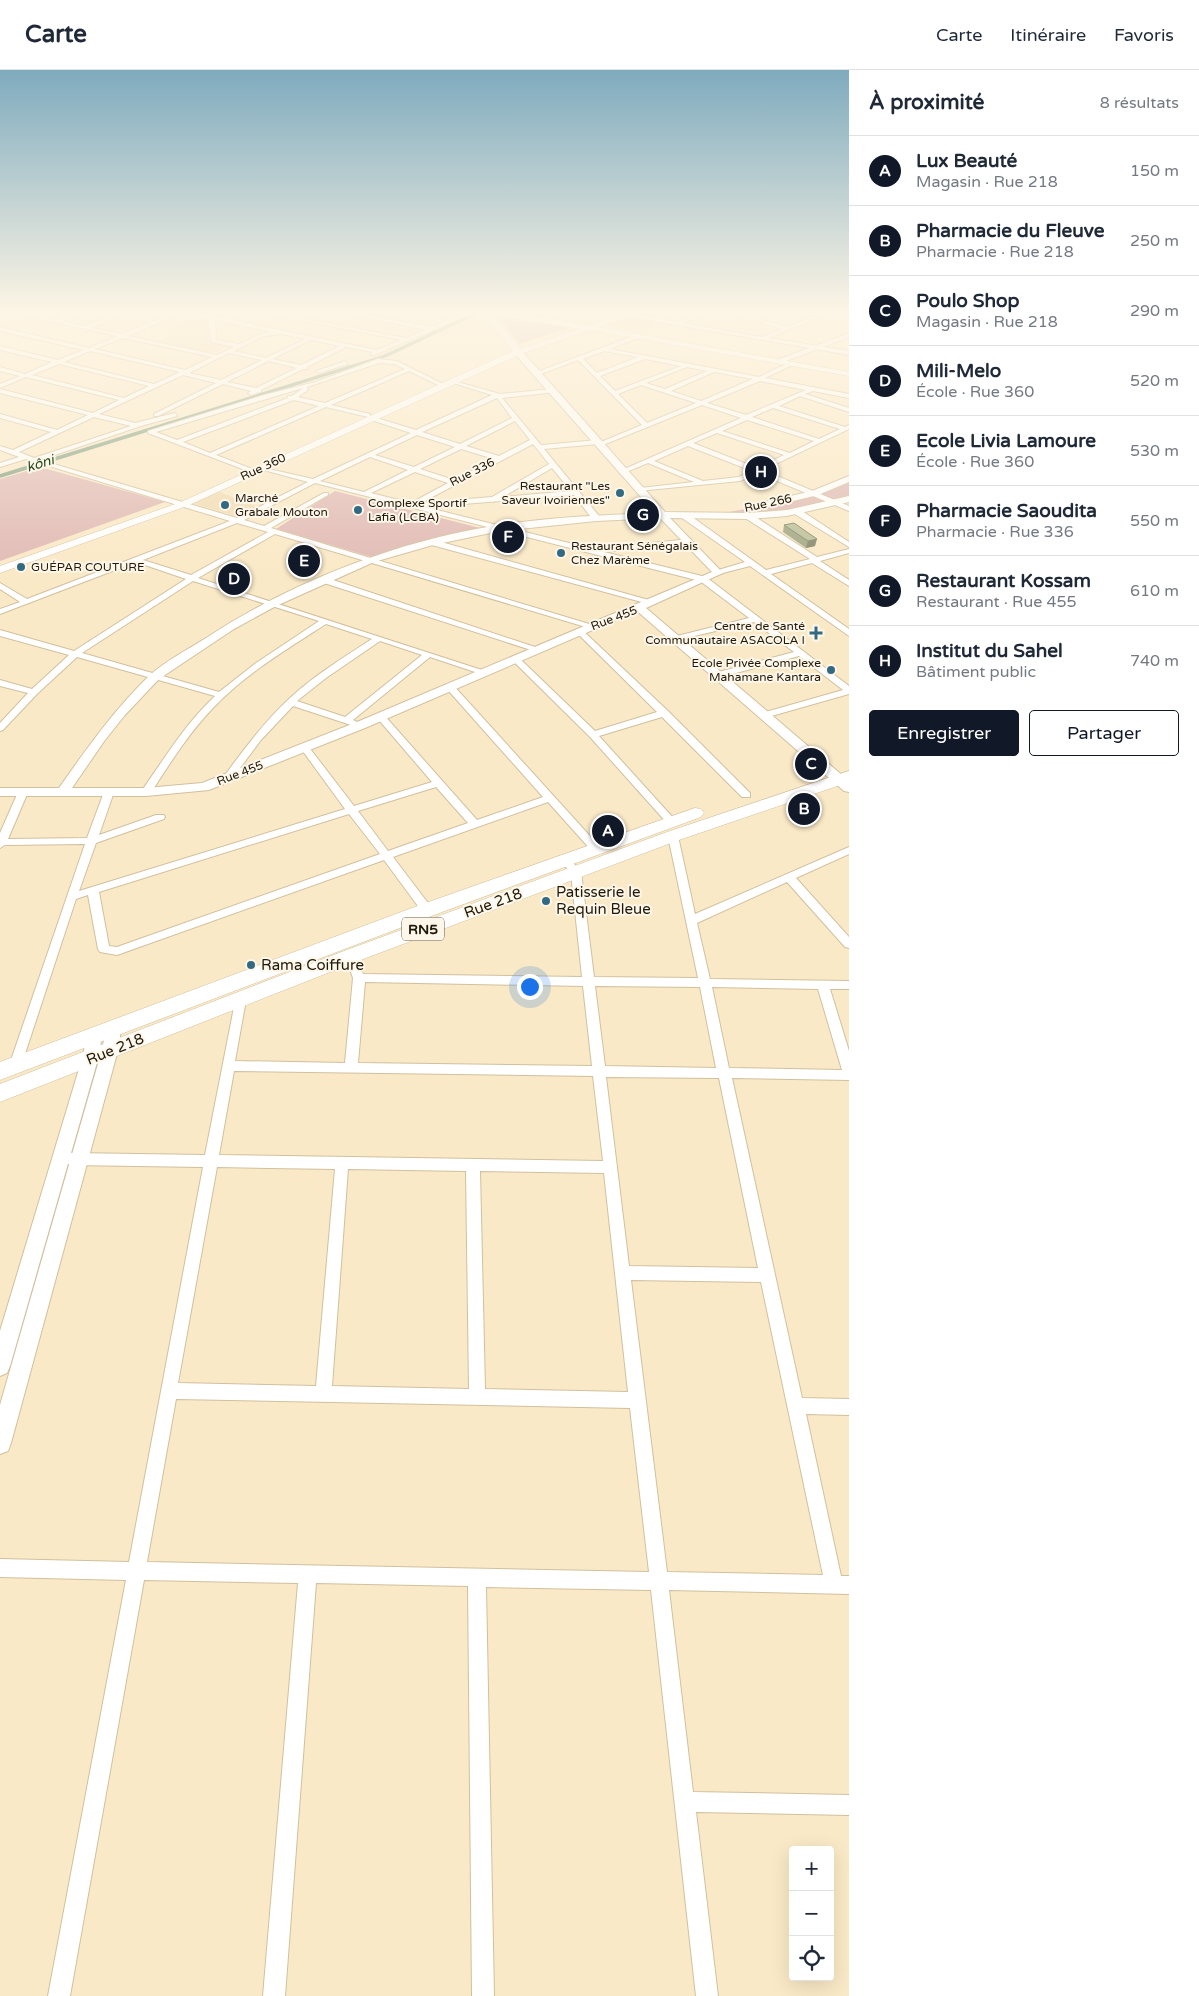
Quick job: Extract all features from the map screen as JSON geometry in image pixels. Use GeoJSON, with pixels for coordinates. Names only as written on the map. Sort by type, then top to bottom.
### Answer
{"type":"FeatureCollection","features":[{"type":"Feature","properties":{"kind":"highway","name":"Rue 218"},"geometry":{"type":"LineString","coordinates":[[7,1068],[427,910],[570,866],[595,848],[672,829],[841,778],[849,761]]}},
{"type":"Feature","properties":{"kind":"highway","name":"Rue 218"},"geometry":{"type":"LineString","coordinates":[[0,1093],[351,956],[570,866],[672,829],[746,795],[841,778]]}},
{"type":"Feature","properties":{"kind":"main road","name":"Rue 360"},"geometry":{"type":"LineString","coordinates":[[0,570],[179,503],[401,403]]}},
{"type":"Feature","properties":{"kind":"main road","name":"Rue 360"},"geometry":{"type":"LineString","coordinates":[[254,469],[369,417]]}},
{"type":"Feature","properties":{"kind":"main road","name":"Rue 360"},"geometry":{"type":"LineString","coordinates":[[0,564],[179,503]]}},
{"type":"Feature","properties":{"kind":"street"},"geometry":{"type":"LineString","coordinates":[[49,403],[136,425],[178,414]]}},
{"type":"Feature","properties":{"kind":"street"},"geometry":{"type":"LineString","coordinates":[[14,452],[120,403]]}},
{"type":"Feature","properties":{"kind":"street"},"geometry":{"type":"LineString","coordinates":[[0,466],[36,461],[138,426],[136,425],[179,403]]}},
{"type":"Feature","properties":{"kind":"street"},"geometry":{"type":"LineString","coordinates":[[245,403],[150,432],[210,455],[254,469],[314,481],[703,579],[849,690]]}},
{"type":"Feature","properties":{"kind":"street"},"geometry":{"type":"LineString","coordinates":[[178,442],[280,403]]}},
{"type":"Feature","properties":{"kind":"street"},"geometry":{"type":"LineString","coordinates":[[316,403],[369,417],[498,458]]}},
{"type":"Feature","properties":{"kind":"street"},"geometry":{"type":"LineString","coordinates":[[210,455],[331,403]]}},
{"type":"Feature","properties":{"kind":"street"},"geometry":{"type":"LineString","coordinates":[[0,612],[239,520],[370,454],[482,403]]}},
{"type":"Feature","properties":{"kind":"street"},"geometry":{"type":"LineString","coordinates":[[502,403],[596,518]]}},
{"type":"Feature","properties":{"kind":"street"},"geometry":{"type":"LineString","coordinates":[[565,403],[662,516],[718,573],[750,563]]}},
{"type":"Feature","properties":{"kind":"street"},"geometry":{"type":"LineString","coordinates":[[624,403],[646,425]]}},
{"type":"Feature","properties":{"kind":"street"},"geometry":{"type":"LineString","coordinates":[[539,447],[599,443],[702,403],[819,441]]}},
{"type":"Feature","properties":{"kind":"street"},"geometry":{"type":"LineString","coordinates":[[624,471],[780,403]]}},
{"type":"Feature","properties":{"kind":"street"},"geometry":{"type":"LineString","coordinates":[[827,403],[849,410]]}},
{"type":"Feature","properties":{"kind":"street"},"geometry":{"type":"LineString","coordinates":[[773,406],[847,428]]}},
{"type":"Feature","properties":{"kind":"street"},"geometry":{"type":"LineString","coordinates":[[0,416],[58,432]]}},
{"type":"Feature","properties":{"kind":"street"},"geometry":{"type":"LineString","coordinates":[[366,494],[515,419]]}},
{"type":"Feature","properties":{"kind":"street"},"geometry":{"type":"LineString","coordinates":[[640,490],[740,479],[847,428]]}},
{"type":"Feature","properties":{"kind":"street"},"geometry":{"type":"LineString","coordinates":[[717,430],[790,455]]}},
{"type":"Feature","properties":{"kind":"street","name":"Rue 336"},"geometry":{"type":"LineString","coordinates":[[414,506],[452,482],[533,441]]}},
{"type":"Feature","properties":{"kind":"street"},"geometry":{"type":"LineString","coordinates":[[687,444],[838,502],[849,509]]}},
{"type":"Feature","properties":{"kind":"street"},"geometry":{"type":"LineString","coordinates":[[0,448],[36,461],[592,626]]}},
{"type":"Feature","properties":{"kind":"street"},"geometry":{"type":"LineString","coordinates":[[370,454],[452,482]]}},
{"type":"Feature","properties":{"kind":"street"},"geometry":{"type":"LineString","coordinates":[[649,461],[702,482]]}},
{"type":"Feature","properties":{"kind":"street"},"geometry":{"type":"LineString","coordinates":[[492,500],[553,465]]}},
{"type":"Feature","properties":{"kind":"street","name":"Rue 266"},"geometry":{"type":"LineString","coordinates":[[685,516],[759,506],[815,493],[849,479]]}},
{"type":"Feature","properties":{"kind":"street"},"geometry":{"type":"LineString","coordinates":[[266,528],[326,494]]}},
{"type":"Feature","properties":{"kind":"street"},"geometry":{"type":"LineString","coordinates":[[414,506],[575,494]]}},
{"type":"Feature","properties":{"kind":"street","name":"Rue 266"},"geometry":{"type":"LineString","coordinates":[[63,792],[100,738],[121,712],[155,677],[230,627],[272,604],[370,560],[431,542],[500,528],[596,518],[748,516],[796,511],[849,499]]}},
{"type":"Feature","properties":{"kind":"street"},"geometry":{"type":"LineString","coordinates":[[796,511],[849,545]]}},
{"type":"Feature","properties":{"kind":"street"},"geometry":{"type":"LineString","coordinates":[[685,516],[849,633]]}},
{"type":"Feature","properties":{"kind":"street"},"geometry":{"type":"LineString","coordinates":[[748,516],[849,584]]}},
{"type":"Feature","properties":{"kind":"street"},"geometry":{"type":"LineString","coordinates":[[0,728],[34,692],[75,654],[192,578],[275,531]]}},
{"type":"Feature","properties":{"kind":"street"},"geometry":{"type":"LineString","coordinates":[[591,551],[688,541]]}},
{"type":"Feature","properties":{"kind":"street"},"geometry":{"type":"LineString","coordinates":[[431,542],[652,602]]}},
{"type":"Feature","properties":{"kind":"street"},"geometry":{"type":"LineString","coordinates":[[765,573],[849,551]]}},
{"type":"Feature","properties":{"kind":"street"},"geometry":{"type":"LineString","coordinates":[[136,560],[484,672]]}},
{"type":"Feature","properties":{"kind":"street","name":"Rue 455"},"geometry":{"type":"LineString","coordinates":[[0,792],[146,792],[192,790],[306,748],[515,658],[640,608],[718,573]]}},
{"type":"Feature","properties":{"kind":"street"},"geometry":{"type":"LineString","coordinates":[[324,580],[538,649]]}},
{"type":"Feature","properties":{"kind":"street"},"geometry":{"type":"LineString","coordinates":[[0,585],[26,602]]}},
{"type":"Feature","properties":{"kind":"street"},"geometry":{"type":"LineString","coordinates":[[640,608],[764,715],[841,778]]}},
{"type":"Feature","properties":{"kind":"street"},"geometry":{"type":"LineString","coordinates":[[676,639],[756,619]]}},
{"type":"Feature","properties":{"kind":"street"},"geometry":{"type":"LineString","coordinates":[[146,792],[180,742],[221,695],[269,656],[325,621]]}},
{"type":"Feature","properties":{"kind":"street"},"geometry":{"type":"LineString","coordinates":[[836,624],[849,624]]}},
{"type":"Feature","properties":{"kind":"street"},"geometry":{"type":"LineString","coordinates":[[580,631],[746,795]]}},
{"type":"Feature","properties":{"kind":"street"},"geometry":{"type":"LineString","coordinates":[[0,633],[221,695]]}},
{"type":"Feature","properties":{"kind":"street"},"geometry":{"type":"LineString","coordinates":[[228,778],[291,702],[322,676],[379,638]]}},
{"type":"Feature","properties":{"kind":"street"},"geometry":{"type":"LineString","coordinates":[[718,675],[800,653]]}},
{"type":"Feature","properties":{"kind":"street"},"geometry":{"type":"LineString","coordinates":[[347,720],[429,654]]}},
{"type":"Feature","properties":{"kind":"street"},"geometry":{"type":"LineString","coordinates":[[0,1568],[842,1585],[796,1406],[672,829],[593,735],[515,658]]}},
{"type":"Feature","properties":{"kind":"street"},"geometry":{"type":"LineString","coordinates":[[0,683],[34,692]]}},
{"type":"Feature","properties":{"kind":"street"},"geometry":{"type":"LineString","coordinates":[[450,687],[595,848]]}},
{"type":"Feature","properties":{"kind":"street"},"geometry":{"type":"LineString","coordinates":[[764,715],[849,690]]}},
{"type":"Feature","properties":{"kind":"street"},"geometry":{"type":"LineString","coordinates":[[291,702],[361,725]]}},
{"type":"Feature","properties":{"kind":"street"},"geometry":{"type":"LineString","coordinates":[[593,735],[665,713]]}},
{"type":"Feature","properties":{"kind":"street"},"geometry":{"type":"LineString","coordinates":[[381,716],[474,824]]}},
{"type":"Feature","properties":{"kind":"street"},"geometry":{"type":"LineString","coordinates":[[306,748],[427,910]]}},
{"type":"Feature","properties":{"kind":"street"},"geometry":{"type":"LineString","coordinates":[[71,897],[438,783]]}},
{"type":"Feature","properties":{"kind":"street"},"geometry":{"type":"LineString","coordinates":[[23,792],[1,844],[91,842],[160,817]]}},
{"type":"Feature","properties":{"kind":"street"},"geometry":{"type":"LineString","coordinates":[[7,1068],[109,792]]}},
{"type":"Feature","properties":{"kind":"street"},"geometry":{"type":"LineString","coordinates":[[93,891],[104,949],[117,951],[550,798]]}},
{"type":"Feature","properties":{"kind":"street"},"geometry":{"type":"LineString","coordinates":[[692,921],[849,850]]}},
{"type":"Feature","properties":{"kind":"street"},"geometry":{"type":"LineString","coordinates":[[570,866],[589,981],[600,1071],[707,1996]]}},
{"type":"Feature","properties":{"kind":"street"},"geometry":{"type":"LineString","coordinates":[[789,877],[844,932],[849,944]]}},
{"type":"Feature","properties":{"kind":"street"},"geometry":{"type":"LineString","coordinates":[[351,956],[359,978],[351,1067]]}},
{"type":"Feature","properties":{"kind":"street"},"geometry":{"type":"LineString","coordinates":[[359,978],[849,984]]}},
{"type":"Feature","properties":{"kind":"street"},"geometry":{"type":"LineString","coordinates":[[228,1066],[849,1073],[822,984]]}},
{"type":"Feature","properties":{"kind":"street"},"geometry":{"type":"LineString","coordinates":[[59,1996],[240,1000]]}},
{"type":"Feature","properties":{"kind":"street"},"geometry":{"type":"LineString","coordinates":[[0,1366],[70,1159],[110,1050],[113,1028]]}},
{"type":"Feature","properties":{"kind":"street"},"geometry":{"type":"LineString","coordinates":[[0,1443],[70,1159],[94,1036]]}},
{"type":"Feature","properties":{"kind":"street"},"geometry":{"type":"LineString","coordinates":[[70,1159],[611,1167]]}},
{"type":"Feature","properties":{"kind":"street"},"geometry":{"type":"LineString","coordinates":[[323,1394],[342,1163]]}},
{"type":"Feature","properties":{"kind":"street"},"geometry":{"type":"LineString","coordinates":[[473,1165],[477,1397]]}},
{"type":"Feature","properties":{"kind":"street"},"geometry":{"type":"LineString","coordinates":[[623,1273],[767,1275]]}},
{"type":"Feature","properties":{"kind":"street"},"geometry":{"type":"LineString","coordinates":[[169,1391],[638,1400]]}},
{"type":"Feature","properties":{"kind":"street"},"geometry":{"type":"LineString","coordinates":[[796,1406],[849,1407]]}},
{"type":"Feature","properties":{"kind":"street"},"geometry":{"type":"LineString","coordinates":[[274,1996],[308,1574]]}},
{"type":"Feature","properties":{"kind":"street"},"geometry":{"type":"LineString","coordinates":[[477,1578],[483,1996]]}},
{"type":"Feature","properties":{"kind":"street"},"geometry":{"type":"LineString","coordinates":[[684,1802],[849,1806]]}},
{"type":"Feature","properties":{"kind":"shaded area"},"geometry":{"type":"Polygon","coordinates":[[[40,467],[165,502],[0,561],[0,479],[40,467]]]}},
{"type":"Feature","properties":{"kind":"shaded area"},"geometry":{"type":"Polygon","coordinates":[[[849,480],[849,498],[766,514],[723,513],[785,502],[849,480]]]}},
{"type":"Feature","properties":{"kind":"shaded area","name":"Marché Grabale Mouton"},"geometry":{"type":"Polygon","coordinates":[[[217,491],[258,507],[240,517],[191,503],[217,491]]]}},
{"type":"Feature","properties":{"kind":"shaded area","name":"Complexe Sportif Lafia (LCBA)"},"geometry":{"type":"Polygon","coordinates":[[[335,491],[488,530],[428,541],[372,557],[276,529],[335,491]]]}},
{"type":"Feature","properties":{"kind":"building"},"geometry":{"type":"Polygon","coordinates":[[[794,523],[817,539],[808,541],[784,525],[794,523]]]}},
{"type":"Feature","properties":{"kind":"waterway","name":"kôni"},"geometry":{"type":"LineString","coordinates":[[0,476],[235,403]]}},
{"type":"Feature","properties":{"kind":"place","name":"Institut du Sahel"},"geometry":{"type":"Point","coordinates":[761,472]}},
{"type":"Feature","properties":{"kind":"place","name":"Restaurant \"Les Saveur Ivoiriennes\""},"geometry":{"type":"Point","coordinates":[620,493]}},
{"type":"Feature","properties":{"kind":"place","name":"Marché Grabale Mouton"},"geometry":{"type":"Point","coordinates":[225,505]}},
{"type":"Feature","properties":{"kind":"place","name":"Complexe Sportif Lafia (LCBA)"},"geometry":{"type":"Point","coordinates":[358,510]}},
{"type":"Feature","properties":{"kind":"place","name":"Restaurant Kossam"},"geometry":{"type":"Point","coordinates":[643,515]}},
{"type":"Feature","properties":{"kind":"place","name":"Pharmacie Saoudita"},"geometry":{"type":"Point","coordinates":[508,537]}},
{"type":"Feature","properties":{"kind":"place","name":"Restaurant Sénégalais Chez Marème"},"geometry":{"type":"Point","coordinates":[561,553]}},
{"type":"Feature","properties":{"kind":"place","name":"Ecole Livia Lamoure"},"geometry":{"type":"Point","coordinates":[304,561]}},
{"type":"Feature","properties":{"kind":"place","name":"GUÉPAR COUTURE"},"geometry":{"type":"Point","coordinates":[21,567]}},
{"type":"Feature","properties":{"kind":"place","name":"Mili-Melo"},"geometry":{"type":"Point","coordinates":[234,579]}},
{"type":"Feature","properties":{"kind":"place","name":"Centre de Santé Communautaire ASACOLA I"},"geometry":{"type":"Point","coordinates":[816,633]}},
{"type":"Feature","properties":{"kind":"place","name":"Ecole Privée Complexe Mahamane Kantara"},"geometry":{"type":"Point","coordinates":[831,670]}},
{"type":"Feature","properties":{"kind":"place","name":"Poulo Shop"},"geometry":{"type":"Point","coordinates":[811,764]}},
{"type":"Feature","properties":{"kind":"place","name":"Pharmacie du Fleuve"},"geometry":{"type":"Point","coordinates":[804,809]}},
{"type":"Feature","properties":{"kind":"place","name":"Lux Beauté"},"geometry":{"type":"Point","coordinates":[608,831]}},
{"type":"Feature","properties":{"kind":"place","name":"Patisserie le Requin Bleue"},"geometry":{"type":"Point","coordinates":[546,901]}},
{"type":"Feature","properties":{"kind":"place","name":"Rama Coiffure"},"geometry":{"type":"Point","coordinates":[251,965]}}]}
